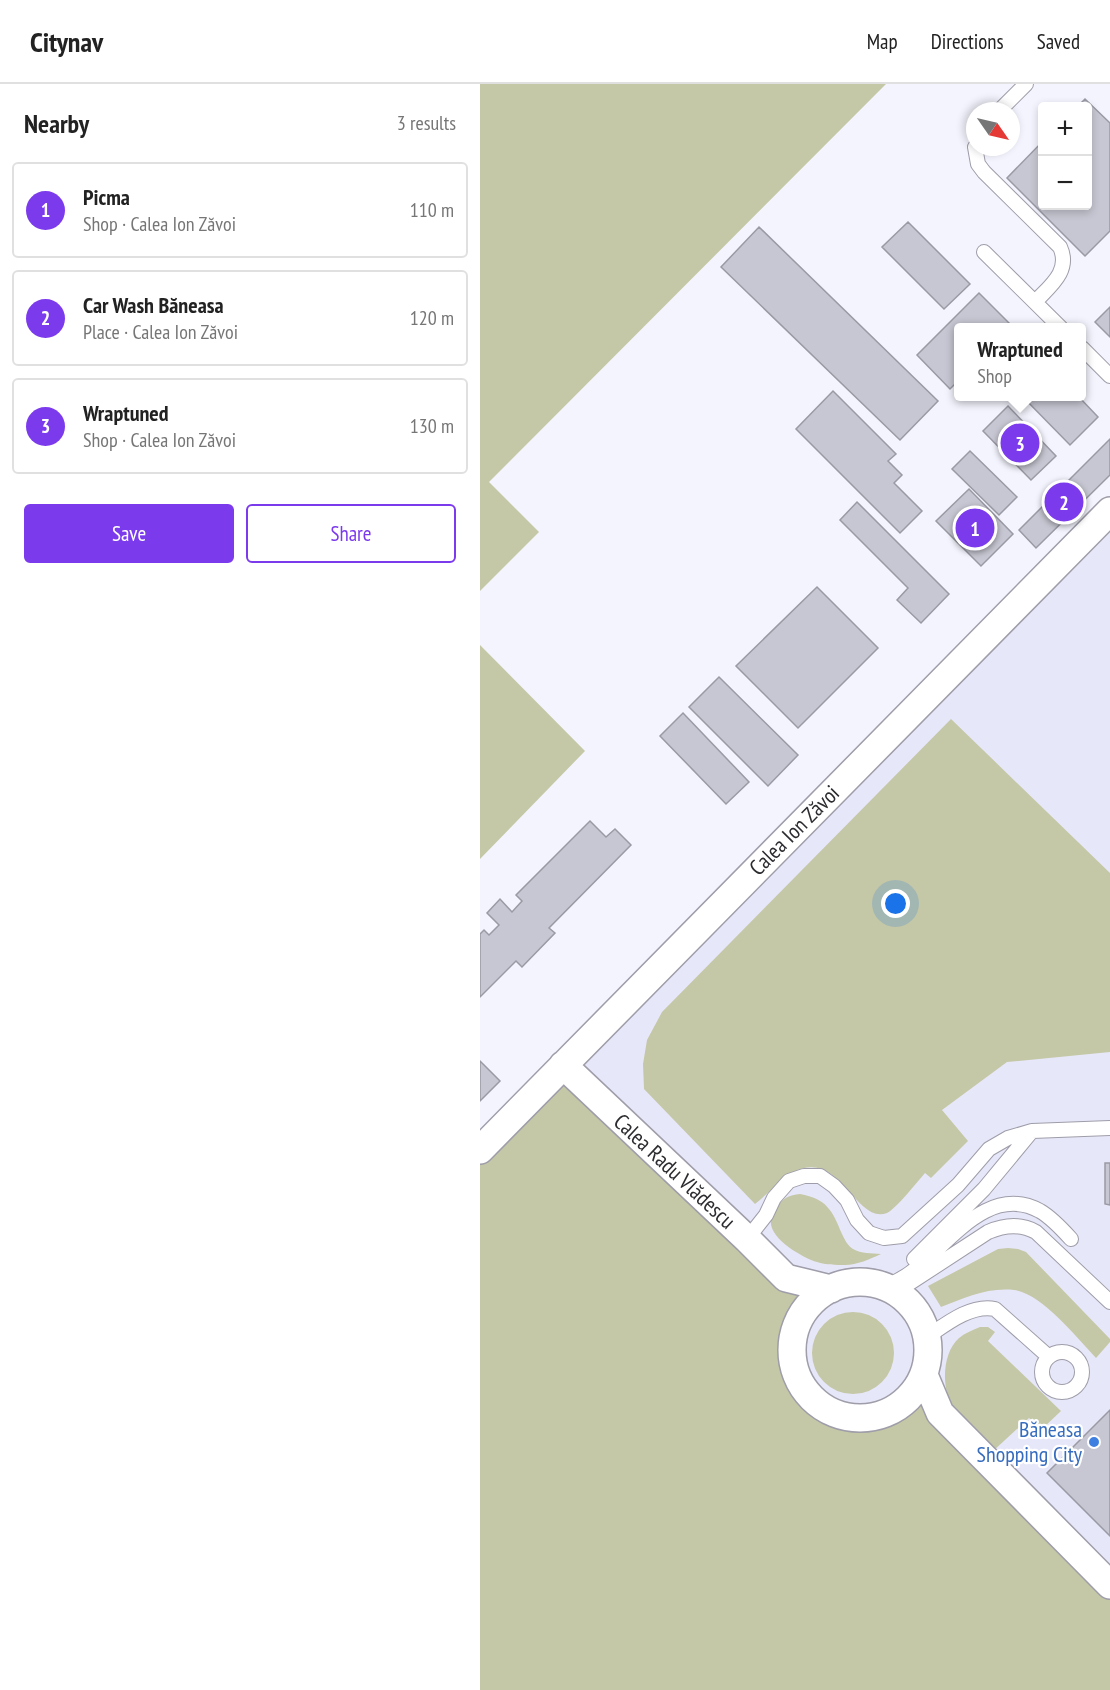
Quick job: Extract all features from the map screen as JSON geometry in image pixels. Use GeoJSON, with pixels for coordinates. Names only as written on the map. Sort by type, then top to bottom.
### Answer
{"type":"FeatureCollection","features":[{"type":"Feature","properties":{"kind":"street","name":"Calea Ion Zăvoi"},"geometry":{"type":"LineString","coordinates":[[480,1150],[1110,511]]}},
{"type":"Feature","properties":{"kind":"street","name":"Calea Radu Vlădescu"},"geometry":{"type":"LineString","coordinates":[[563,1065],[786,1278]]}},
{"type":"Feature","properties":{"kind":"street"},"geometry":{"type":"LineString","coordinates":[[796,1327],[811,1304],[831,1289],[860,1282],[885,1287],[911,1304],[921,1319],[927,1337],[928,1356],[924,1375],[914,1392],[901,1405],[880,1416],[867,1419],[840,1416],[817,1403],[801,1384],[792,1352],[796,1327],[786,1278],[831,1289]]}},
{"type":"Feature","properties":{"kind":"street"},"geometry":{"type":"LineString","coordinates":[[924,1375],[940,1413],[1110,1585]]}},
{"type":"Feature","properties":{"kind":"street"},"geometry":{"type":"LineString","coordinates":[[901,1405],[940,1413]]}},
{"type":"Feature","properties":{"kind":"lane"},"geometry":{"type":"LineString","coordinates":[[1008,102],[1026,84]]}},
{"type":"Feature","properties":{"kind":"lane"},"geometry":{"type":"LineString","coordinates":[[977,156],[978,164],[984,172],[1060,247],[1063,254],[1064,262],[1057,279],[1035,302]]}},
{"type":"Feature","properties":{"kind":"lane"},"geometry":{"type":"LineString","coordinates":[[984,252],[1057,323]]}},
{"type":"Feature","properties":{"kind":"lane"},"geometry":{"type":"LineString","coordinates":[[1086,352],[1110,376]]}},
{"type":"Feature","properties":{"kind":"lane"},"geometry":{"type":"LineString","coordinates":[[747,1239],[766,1215],[774,1198],[789,1181],[804,1176],[820,1176],[834,1186],[847,1200],[857,1220],[869,1233],[884,1238],[902,1236],[958,1185],[989,1149],[1008,1137],[1032,1131],[1110,1128]]}},
{"type":"Feature","properties":{"kind":"lane"},"geometry":{"type":"LineString","coordinates":[[885,1287],[984,1189],[1032,1131]]}},
{"type":"Feature","properties":{"kind":"lane"},"geometry":{"type":"LineString","coordinates":[[885,1287],[914,1270],[980,1213],[995,1206],[1011,1203],[1025,1205],[1039,1211],[1056,1223],[1071,1239]]}},
{"type":"Feature","properties":{"kind":"lane"},"geometry":{"type":"LineString","coordinates":[[885,1287],[999,1227],[1023,1226],[1036,1232],[1110,1302]]}},
{"type":"Feature","properties":{"kind":"lane"},"geometry":{"type":"LineString","coordinates":[[927,1337],[945,1324],[974,1310],[988,1307],[995,1309],[1049,1358]]}},
{"type":"Feature","properties":{"kind":"shaded area"},"geometry":{"type":"Polygon","coordinates":[[[1110,511],[1110,1585],[918,1387],[910,1397],[891,1412],[867,1419],[840,1416],[817,1403],[796,1372],[792,1352],[796,1327],[811,1304],[563,1065],[1110,511]]]}},
{"type":"Feature","properties":{"kind":"green space"},"geometry":{"type":"Polygon","coordinates":[[[480,84],[886,84],[489,482],[539,532],[480,591],[480,84]]]}},
{"type":"Feature","properties":{"kind":"green space"},"geometry":{"type":"Polygon","coordinates":[[[480,645],[585,751],[480,859],[480,645]]]}},
{"type":"Feature","properties":{"kind":"green space"},"geometry":{"type":"Polygon","coordinates":[[[951,719],[1110,873],[1110,1052],[1007,1062],[942,1110],[968,1141],[931,1178],[925,1173],[901,1201],[887,1213],[876,1214],[865,1208],[835,1178],[823,1170],[810,1167],[794,1172],[755,1204],[644,1089],[643,1064],[647,1040],[662,1012],[951,719]]]}},
{"type":"Feature","properties":{"kind":"green space"},"geometry":{"type":"Polygon","coordinates":[[[563,1065],[811,1304],[796,1329],[793,1359],[799,1377],[824,1407],[841,1417],[866,1419],[900,1405],[918,1387],[1110,1585],[1110,1690],[480,1690],[480,1150],[563,1065]]]}},
{"type":"Feature","properties":{"kind":"green space"},"geometry":{"type":"Polygon","coordinates":[[[800,1194],[817,1199],[827,1207],[846,1242],[853,1249],[863,1253],[881,1254],[854,1264],[831,1265],[811,1260],[796,1252],[775,1234],[771,1218],[784,1199],[800,1194]]]}},
{"type":"Feature","properties":{"kind":"green space"},"geometry":{"type":"Polygon","coordinates":[[[1008,1248],[1026,1252],[1110,1339],[1096,1358],[1058,1318],[1036,1299],[1025,1293],[1014,1290],[995,1290],[976,1294],[941,1307],[928,1286],[998,1249],[1008,1248]]]}},
{"type":"Feature","properties":{"kind":"green space"},"geometry":{"type":"Polygon","coordinates":[[[853,1312],[869,1315],[882,1324],[891,1337],[894,1353],[891,1369],[882,1382],[869,1391],[853,1394],[837,1391],[824,1382],[815,1369],[812,1353],[815,1337],[824,1324],[837,1315],[853,1312]]]}},
{"type":"Feature","properties":{"kind":"green space"},"geometry":{"type":"Polygon","coordinates":[[[980,1327],[988,1327],[995,1332],[988,1341],[1061,1411],[1042,1429],[1029,1418],[992,1452],[955,1411],[950,1403],[945,1384],[946,1363],[953,1345],[961,1336],[980,1327]]]}},
{"type":"Feature","properties":{"kind":"building"},"geometry":{"type":"Polygon","coordinates":[[[1092,106],[1110,123],[1110,231],[1085,256],[1039,210],[1092,210],[1092,106]]]}},
{"type":"Feature","properties":{"kind":"building"},"geometry":{"type":"Polygon","coordinates":[[[1038,146],[1038,209],[1007,178],[1038,146]]]}},
{"type":"Feature","properties":{"kind":"building"},"geometry":{"type":"Polygon","coordinates":[[[908,222],[970,284],[944,309],[882,247],[908,222]]]}},
{"type":"Feature","properties":{"kind":"building"},"geometry":{"type":"Polygon","coordinates":[[[759,227],[938,401],[900,440],[721,267],[759,227]]]}},
{"type":"Feature","properties":{"kind":"building"},"geometry":{"type":"Polygon","coordinates":[[[979,293],[1009,323],[954,323],[954,385],[950,389],[917,355],[979,293]]]}},
{"type":"Feature","properties":{"kind":"building"},"geometry":{"type":"Polygon","coordinates":[[[1110,307],[1110,337],[1095,322],[1110,307]]]}},
{"type":"Feature","properties":{"kind":"building"},"geometry":{"type":"Polygon","coordinates":[[[833,391],[896,454],[888,461],[902,475],[894,483],[922,511],[900,533],[796,429],[833,391]]]}},
{"type":"Feature","properties":{"kind":"building"},"geometry":{"type":"Polygon","coordinates":[[[1027,401],[1083,401],[1098,417],[1070,445],[1027,401]]]}},
{"type":"Feature","properties":{"kind":"building"},"geometry":{"type":"Polygon","coordinates":[[[1008,406],[1056,456],[1031,480],[983,431],[1008,406]]]}},
{"type":"Feature","properties":{"kind":"building"},"geometry":{"type":"Polygon","coordinates":[[[1110,439],[1110,475],[1036,548],[1019,530],[1110,439]]]}},
{"type":"Feature","properties":{"kind":"building"},"geometry":{"type":"Polygon","coordinates":[[[970,451],[1017,497],[999,515],[952,469],[970,451]]]}},
{"type":"Feature","properties":{"kind":"building"},"geometry":{"type":"Polygon","coordinates":[[[969,489],[1013,534],[981,566],[936,521],[969,489]]]}},
{"type":"Feature","properties":{"kind":"building"},"geometry":{"type":"Polygon","coordinates":[[[857,502],[949,594],[921,623],[897,600],[908,588],[840,520],[857,502]]]}},
{"type":"Feature","properties":{"kind":"building"},"geometry":{"type":"Polygon","coordinates":[[[817,587],[878,648],[798,728],[736,666],[817,587]]]}},
{"type":"Feature","properties":{"kind":"building"},"geometry":{"type":"Polygon","coordinates":[[[719,677],[798,755],[768,786],[689,707],[719,677]]]}},
{"type":"Feature","properties":{"kind":"building"},"geometry":{"type":"Polygon","coordinates":[[[683,713],[749,782],[726,804],[660,736],[683,713]]]}},
{"type":"Feature","properties":{"kind":"building"},"geometry":{"type":"Polygon","coordinates":[[[590,821],[606,837],[615,829],[631,845],[549,928],[555,933],[522,967],[516,961],[480,997],[480,934],[484,930],[489,935],[499,925],[487,913],[500,899],[512,912],[522,901],[516,895],[590,821]]]}},
{"type":"Feature","properties":{"kind":"building"},"geometry":{"type":"Polygon","coordinates":[[[480,1061],[500,1081],[480,1101],[480,1061]]]}},
{"type":"Feature","properties":{"kind":"building"},"geometry":{"type":"Polygon","coordinates":[[[1105,1163],[1110,1163],[1110,1205],[1105,1204],[1105,1163]]]}},
{"type":"Feature","properties":{"kind":"building","name":"Băneasa Shopping City"},"geometry":{"type":"Polygon","coordinates":[[[1110,1410],[1110,1536],[1047,1473],[1110,1410]]]}},
{"type":"Feature","properties":{"kind":"place","name":"Wraptuned"},"geometry":{"type":"Point","coordinates":[1020,443]}},
{"type":"Feature","properties":{"kind":"place","name":"Car Wash Băneasa"},"geometry":{"type":"Point","coordinates":[1064,502]}},
{"type":"Feature","properties":{"kind":"place","name":"Picma"},"geometry":{"type":"Point","coordinates":[975,528]}},
{"type":"Feature","properties":{"kind":"place","name":"Băneasa Shopping City"},"geometry":{"type":"Point","coordinates":[1094,1442]}}]}
